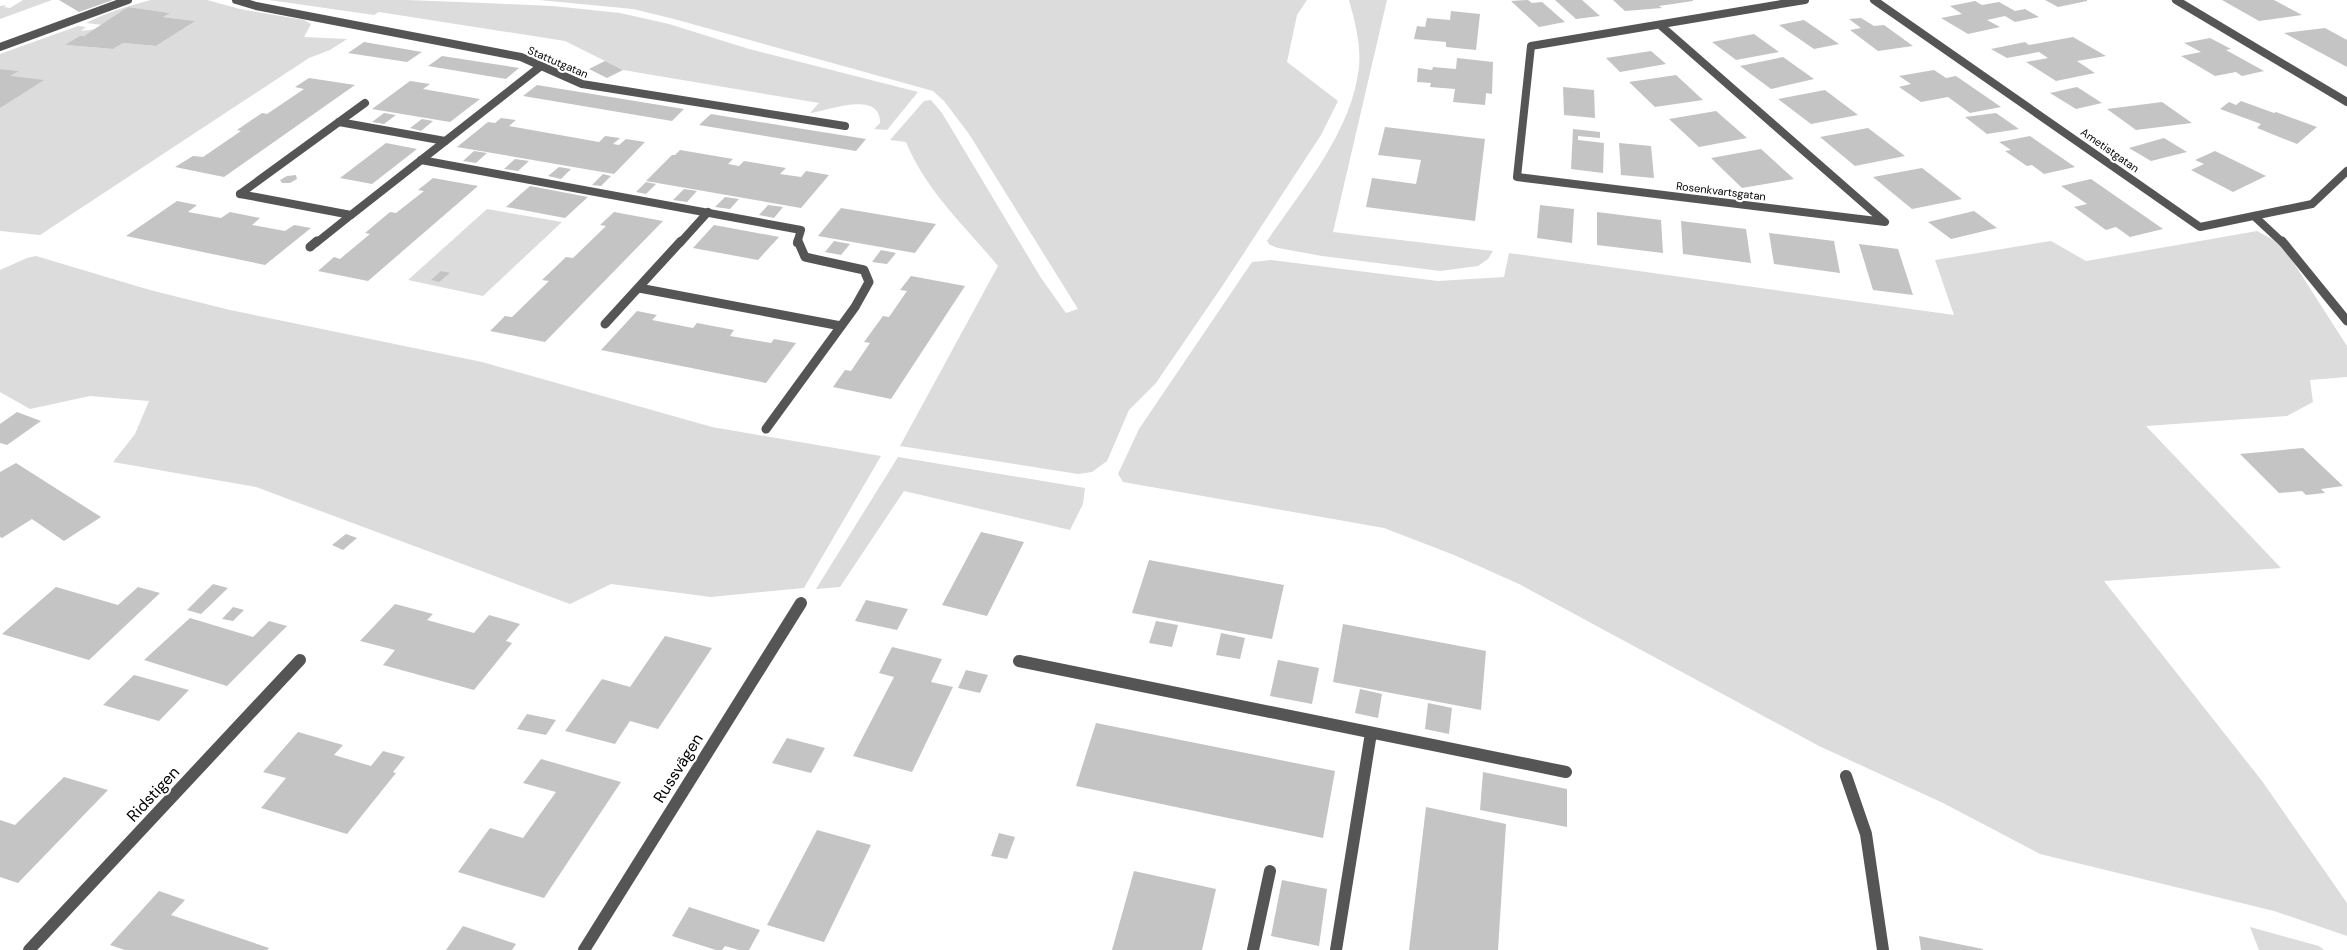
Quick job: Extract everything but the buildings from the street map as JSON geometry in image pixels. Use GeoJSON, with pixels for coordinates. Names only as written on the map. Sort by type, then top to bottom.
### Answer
{"type":"FeatureCollection","features":[{"type":"Feature","properties":{"kind":"street"},"geometry":{"type":"LineString","coordinates":[[0,47],[128,0]]}},
{"type":"Feature","properties":{"kind":"street","name":"Stattutgatan"},"geometry":{"type":"LineString","coordinates":[[236,0],[256,6],[521,57],[582,84],[845,126]]}},
{"type":"Feature","properties":{"kind":"street","name":"Rosenkvartsgatan"},"geometry":{"type":"LineString","coordinates":[[1660,25],[1885,222],[1517,177],[1531,46],[1805,0]]}},
{"type":"Feature","properties":{"kind":"street","name":"Ametistgatan"},"geometry":{"type":"LineString","coordinates":[[1874,0],[2200,226],[2312,204],[2347,171]]}},
{"type":"Feature","properties":{"kind":"street"},"geometry":{"type":"LineString","coordinates":[[2176,0],[2347,102]]}},
{"type":"Feature","properties":{"kind":"street"},"geometry":{"type":"LineString","coordinates":[[310,247],[540,66]]}},
{"type":"Feature","properties":{"kind":"street"},"geometry":{"type":"LineString","coordinates":[[351,215],[240,194],[364,104]]}},
{"type":"Feature","properties":{"kind":"street"},"geometry":{"type":"LineString","coordinates":[[339,122],[445,141]]}},
{"type":"Feature","properties":{"kind":"street"},"geometry":{"type":"LineString","coordinates":[[421,160],[801,230],[797,243],[805,257],[864,270],[870,282],[841,326],[766,429]]}},
{"type":"Feature","properties":{"kind":"street"},"geometry":{"type":"LineString","coordinates":[[605,324],[708,212]]}},
{"type":"Feature","properties":{"kind":"street"},"geometry":{"type":"LineString","coordinates":[[2254,216],[2278,237],[2347,320]]}},
{"type":"Feature","properties":{"kind":"street"},"geometry":{"type":"LineString","coordinates":[[639,288],[841,326]]}},
{"type":"Feature","properties":{"kind":"street","name":"Russvägen"},"geometry":{"type":"LineString","coordinates":[[584,950],[801,603]]}},
{"type":"Feature","properties":{"kind":"street","name":"Ridstigen"},"geometry":{"type":"LineString","coordinates":[[29,950],[300,660]]}},
{"type":"Feature","properties":{"kind":"street"},"geometry":{"type":"LineString","coordinates":[[1019,661],[1566,772]]}},
{"type":"Feature","properties":{"kind":"street"},"geometry":{"type":"LineString","coordinates":[[1336,950],[1371,733]]}},
{"type":"Feature","properties":{"kind":"street"},"geometry":{"type":"LineString","coordinates":[[1846,776],[1866,834],[1883,950]]}},
{"type":"Feature","properties":{"kind":"street"},"geometry":{"type":"LineString","coordinates":[[1253,950],[1270,871]]}},
{"type":"Feature","properties":{"kind":"shaded area"},"geometry":{"type":"Polygon","coordinates":[[[23,0],[52,0],[0,19],[0,6],[6,5],[4,7],[10,8],[23,0]]]}},
{"type":"Feature","properties":{"kind":"shaded area"},"geometry":{"type":"Polygon","coordinates":[[[151,0],[207,0],[240,9],[304,20],[311,24],[304,37],[347,39],[330,50],[309,58],[40,235],[0,231],[0,108],[10,76],[18,71],[0,69],[0,54],[78,26],[86,27],[81,31],[97,29],[66,45],[113,49],[123,43],[156,46],[194,21],[163,17],[169,13],[128,7],[103,25],[86,23],[117,10],[151,0]]]}},
{"type":"Feature","properties":{"kind":"shaded area"},"geometry":{"type":"Polygon","coordinates":[[[269,0],[406,0],[553,6],[620,13],[669,24],[749,49],[918,92],[887,130],[874,129],[880,123],[878,113],[872,107],[863,104],[840,106],[810,113],[819,103],[623,70],[565,41],[379,12],[374,15],[269,0]]]}},
{"type":"Feature","properties":{"kind":"shaded area"},"geometry":{"type":"Polygon","coordinates":[[[539,0],[1307,0],[1297,15],[1287,62],[1338,101],[1321,135],[1223,285],[1156,383],[1129,410],[1107,461],[1092,472],[1078,474],[900,446],[998,266],[935,192],[914,160],[906,142],[890,140],[924,101],[931,100],[942,113],[1041,278],[1066,313],[1078,309],[969,134],[944,101],[933,91],[633,9],[539,0]]]}},
{"type":"Feature","properties":{"kind":"shaded area"},"geometry":{"type":"Polygon","coordinates":[[[1349,0],[1387,0],[1333,232],[1493,251],[1488,259],[1478,266],[1440,271],[1322,256],[1278,248],[1270,245],[1267,241],[1324,159],[1347,114],[1359,67],[1357,33],[1349,0]]]}},
{"type":"Feature","properties":{"kind":"shaded area"},"geometry":{"type":"Polygon","coordinates":[[[487,209],[562,222],[483,296],[408,280],[487,209]]]}},
{"type":"Feature","properties":{"kind":"shaded area"},"geometry":{"type":"Polygon","coordinates":[[[2257,231],[2272,239],[2286,251],[2347,346],[2347,377],[2310,380],[2313,402],[2287,416],[2146,426],[2281,568],[2104,581],[2262,781],[2347,903],[2347,936],[2274,911],[2040,854],[1943,803],[1819,746],[1519,584],[1454,555],[1384,528],[1123,482],[1118,474],[1139,429],[1252,262],[1271,260],[1438,281],[1504,277],[1509,253],[1954,315],[1935,260],[2051,241],[2086,261],[2257,231]]]}},
{"type":"Feature","properties":{"kind":"shaded area"},"geometry":{"type":"Polygon","coordinates":[[[36,256],[150,290],[230,310],[482,362],[712,427],[881,456],[804,588],[711,597],[611,584],[570,604],[256,487],[113,462],[135,434],[149,401],[90,396],[30,409],[0,392],[0,270],[36,256]]]}},
{"type":"Feature","properties":{"kind":"shaded area"},"geometry":{"type":"Polygon","coordinates":[[[898,457],[1085,488],[1083,504],[1070,530],[904,491],[840,587],[816,589],[898,457]]]}},
{"type":"Feature","properties":{"kind":"shaded area"},"geometry":{"type":"Polygon","coordinates":[[[2250,927],[2319,946],[2324,950],[2259,950],[2250,927]]]}}]}
